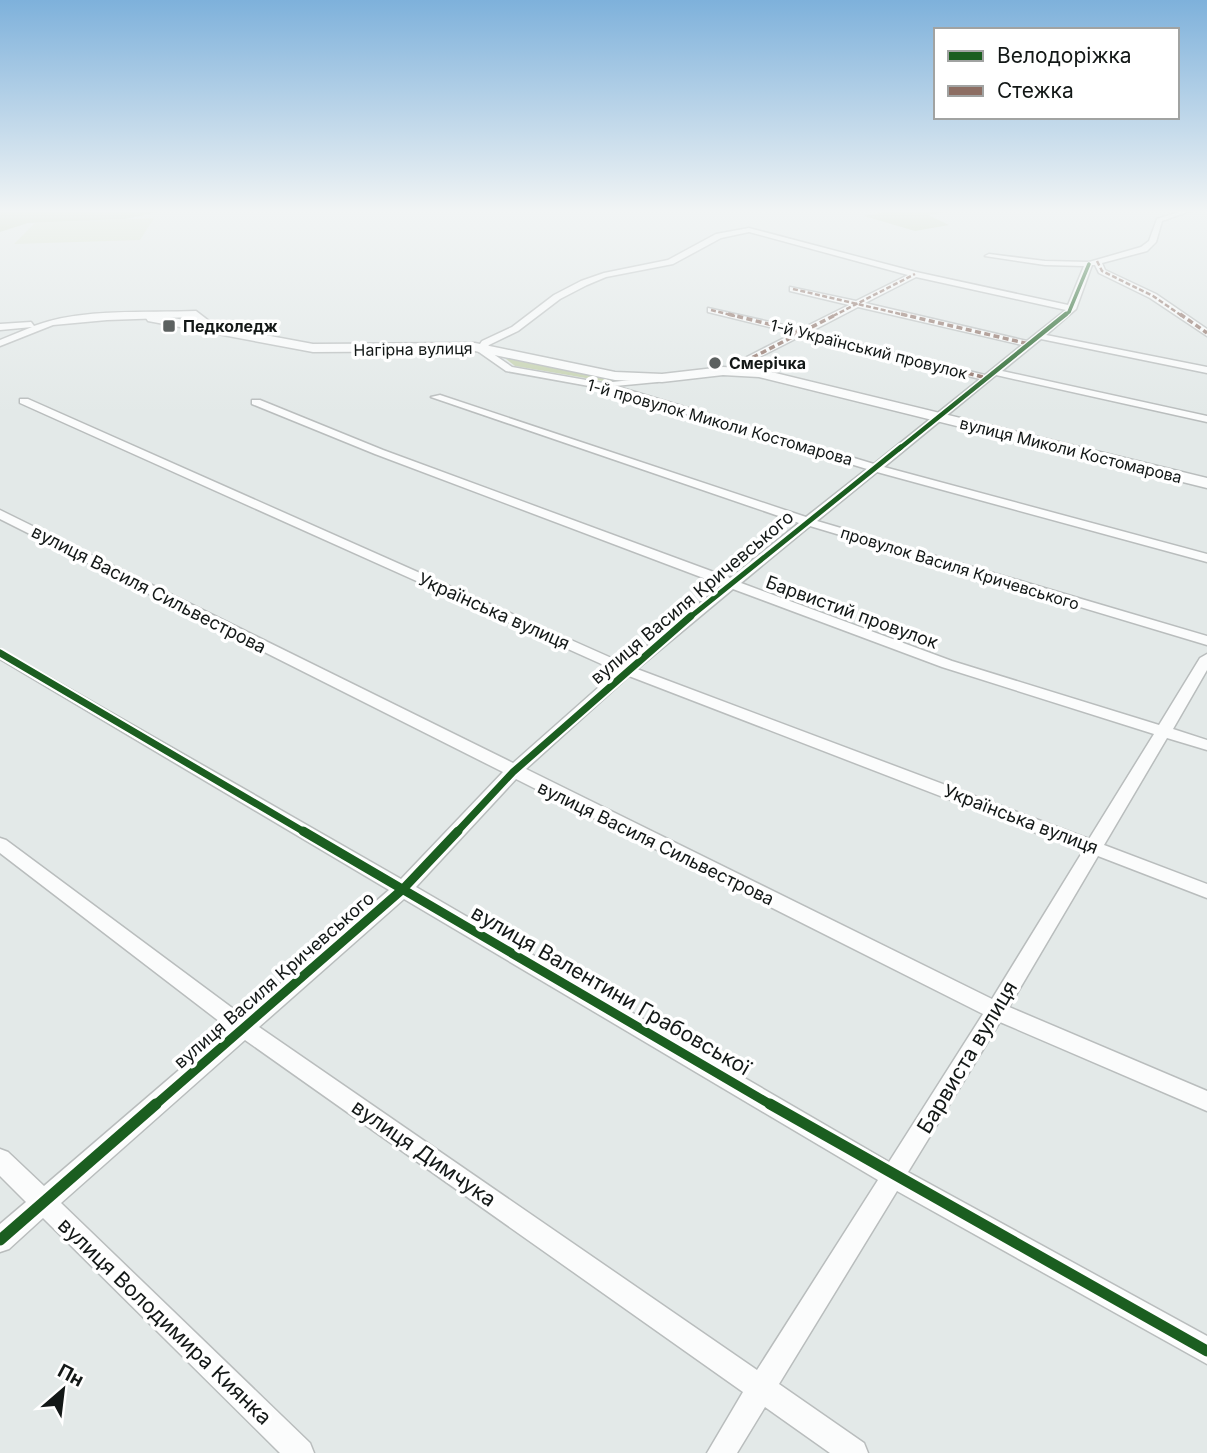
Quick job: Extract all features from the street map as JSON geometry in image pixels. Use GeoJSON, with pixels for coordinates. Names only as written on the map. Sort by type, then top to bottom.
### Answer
{"type":"FeatureCollection","features":[{"type":"Feature","properties":{"kind":"street","name":"Нагірна вулиця"},"geometry":{"type":"LineString","coordinates":[[0,327],[107,317],[152,318],[338,350],[481,348],[532,317],[557,297],[594,279]]}},
{"type":"Feature","properties":{"kind":"street"},"geometry":{"type":"LineString","coordinates":[[740,370],[742,363],[906,279]]}},
{"type":"Feature","properties":{"kind":"street"},"geometry":{"type":"LineString","coordinates":[[937,279],[1072,309],[1086,279]]}},
{"type":"Feature","properties":{"kind":"street"},"geometry":{"type":"LineString","coordinates":[[1118,279],[1153,296],[1207,333]]}},
{"type":"Feature","properties":{"kind":"street"},"geometry":{"type":"LineString","coordinates":[[793,289],[1034,340],[1207,370]]}},
{"type":"Feature","properties":{"kind":"street","name":"вулиця Василя Кричевського"},"geometry":{"type":"LineString","coordinates":[[0,1240],[404,888],[513,772],[627,670],[1072,309]]}},
{"type":"Feature","properties":{"kind":"street","name":"1-й Український провулок"},"geometry":{"type":"LineString","coordinates":[[711,310],[990,375],[1207,419]]}},
{"type":"Feature","properties":{"kind":"street","name":"Нагірна вулиця"},"geometry":{"type":"LineString","coordinates":[[0,343],[51,323]]}},
{"type":"Feature","properties":{"kind":"street","name":"вулиця Миколи Костомарова"},"geometry":{"type":"LineString","coordinates":[[481,348],[600,373],[662,378],[740,370],[1207,483]]}},
{"type":"Feature","properties":{"kind":"street","name":"1-й провулок Миколи Костомарова"},"geometry":{"type":"LineString","coordinates":[[481,348],[492,360],[509,369],[601,385],[876,468],[1207,558]]}},
{"type":"Feature","properties":{"kind":"street"},"geometry":{"type":"LineString","coordinates":[[601,385],[662,378]]}},
{"type":"Feature","properties":{"kind":"street","name":"провулок Василя Кричевського"},"geometry":{"type":"LineString","coordinates":[[436,397],[808,522],[1207,641]]}},
{"type":"Feature","properties":{"kind":"street","name":"Українська вулиця"},"geometry":{"type":"LineString","coordinates":[[24,401],[627,670],[1207,891]]}},
{"type":"Feature","properties":{"kind":"street","name":"Барвистий провулок"},"geometry":{"type":"LineString","coordinates":[[256,402],[947,664],[1207,745]]}},
{"type":"Feature","properties":{"kind":"street","name":"вулиця Василя Сильвестрова"},"geometry":{"type":"LineString","coordinates":[[0,514],[996,1011],[1207,1101]]}},
{"type":"Feature","properties":{"kind":"street","name":"вулиця Валентини Грабовської"},"geometry":{"type":"LineString","coordinates":[[0,653],[894,1177],[1207,1351]]}},
{"type":"Feature","properties":{"kind":"street","name":"Барвиста вулиця"},"geometry":{"type":"LineString","coordinates":[[721,1453],[996,1011],[1092,846],[1207,658]]}},
{"type":"Feature","properties":{"kind":"street","name":"вулиця Димчука"},"geometry":{"type":"LineString","coordinates":[[0,844],[244,1028],[762,1386],[854,1453]]}},
{"type":"Feature","properties":{"kind":"street","name":"вулиця Володимира Киянка"},"geometry":{"type":"LineString","coordinates":[[0,1160],[300,1453]]}},
{"type":"Feature","properties":{"kind":"green space"},"geometry":{"type":"Polygon","coordinates":[[[508,356],[624,379],[615,383],[515,366],[506,359],[508,356]]]}},
{"type":"Feature","properties":{"kind":"marked path"},"geometry":{"type":"LineString","coordinates":[[740,370],[742,363],[906,279]]}},
{"type":"Feature","properties":{"kind":"marked path"},"geometry":{"type":"LineString","coordinates":[[1118,279],[1153,296],[1207,333]]}},
{"type":"Feature","properties":{"kind":"marked path"},"geometry":{"type":"LineString","coordinates":[[793,289],[1029,344]]}},
{"type":"Feature","properties":{"kind":"marked path"},"geometry":{"type":"LineString","coordinates":[[711,310],[987,378]]}},
{"type":"Feature","properties":{"kind":"cycle path"},"geometry":{"type":"LineString","coordinates":[[0,1240],[404,888],[513,772],[654,646],[1069,312],[1083,279]]}},
{"type":"Feature","properties":{"kind":"cycle path"},"geometry":{"type":"LineString","coordinates":[[0,653],[894,1177],[1207,1351]]}},
{"type":"Feature","properties":{"kind":"place","name":"Педколедж"},"geometry":{"type":"Point","coordinates":[169,326]}},
{"type":"Feature","properties":{"kind":"place","name":"Смерічка"},"geometry":{"type":"Point","coordinates":[715,363]}}]}
